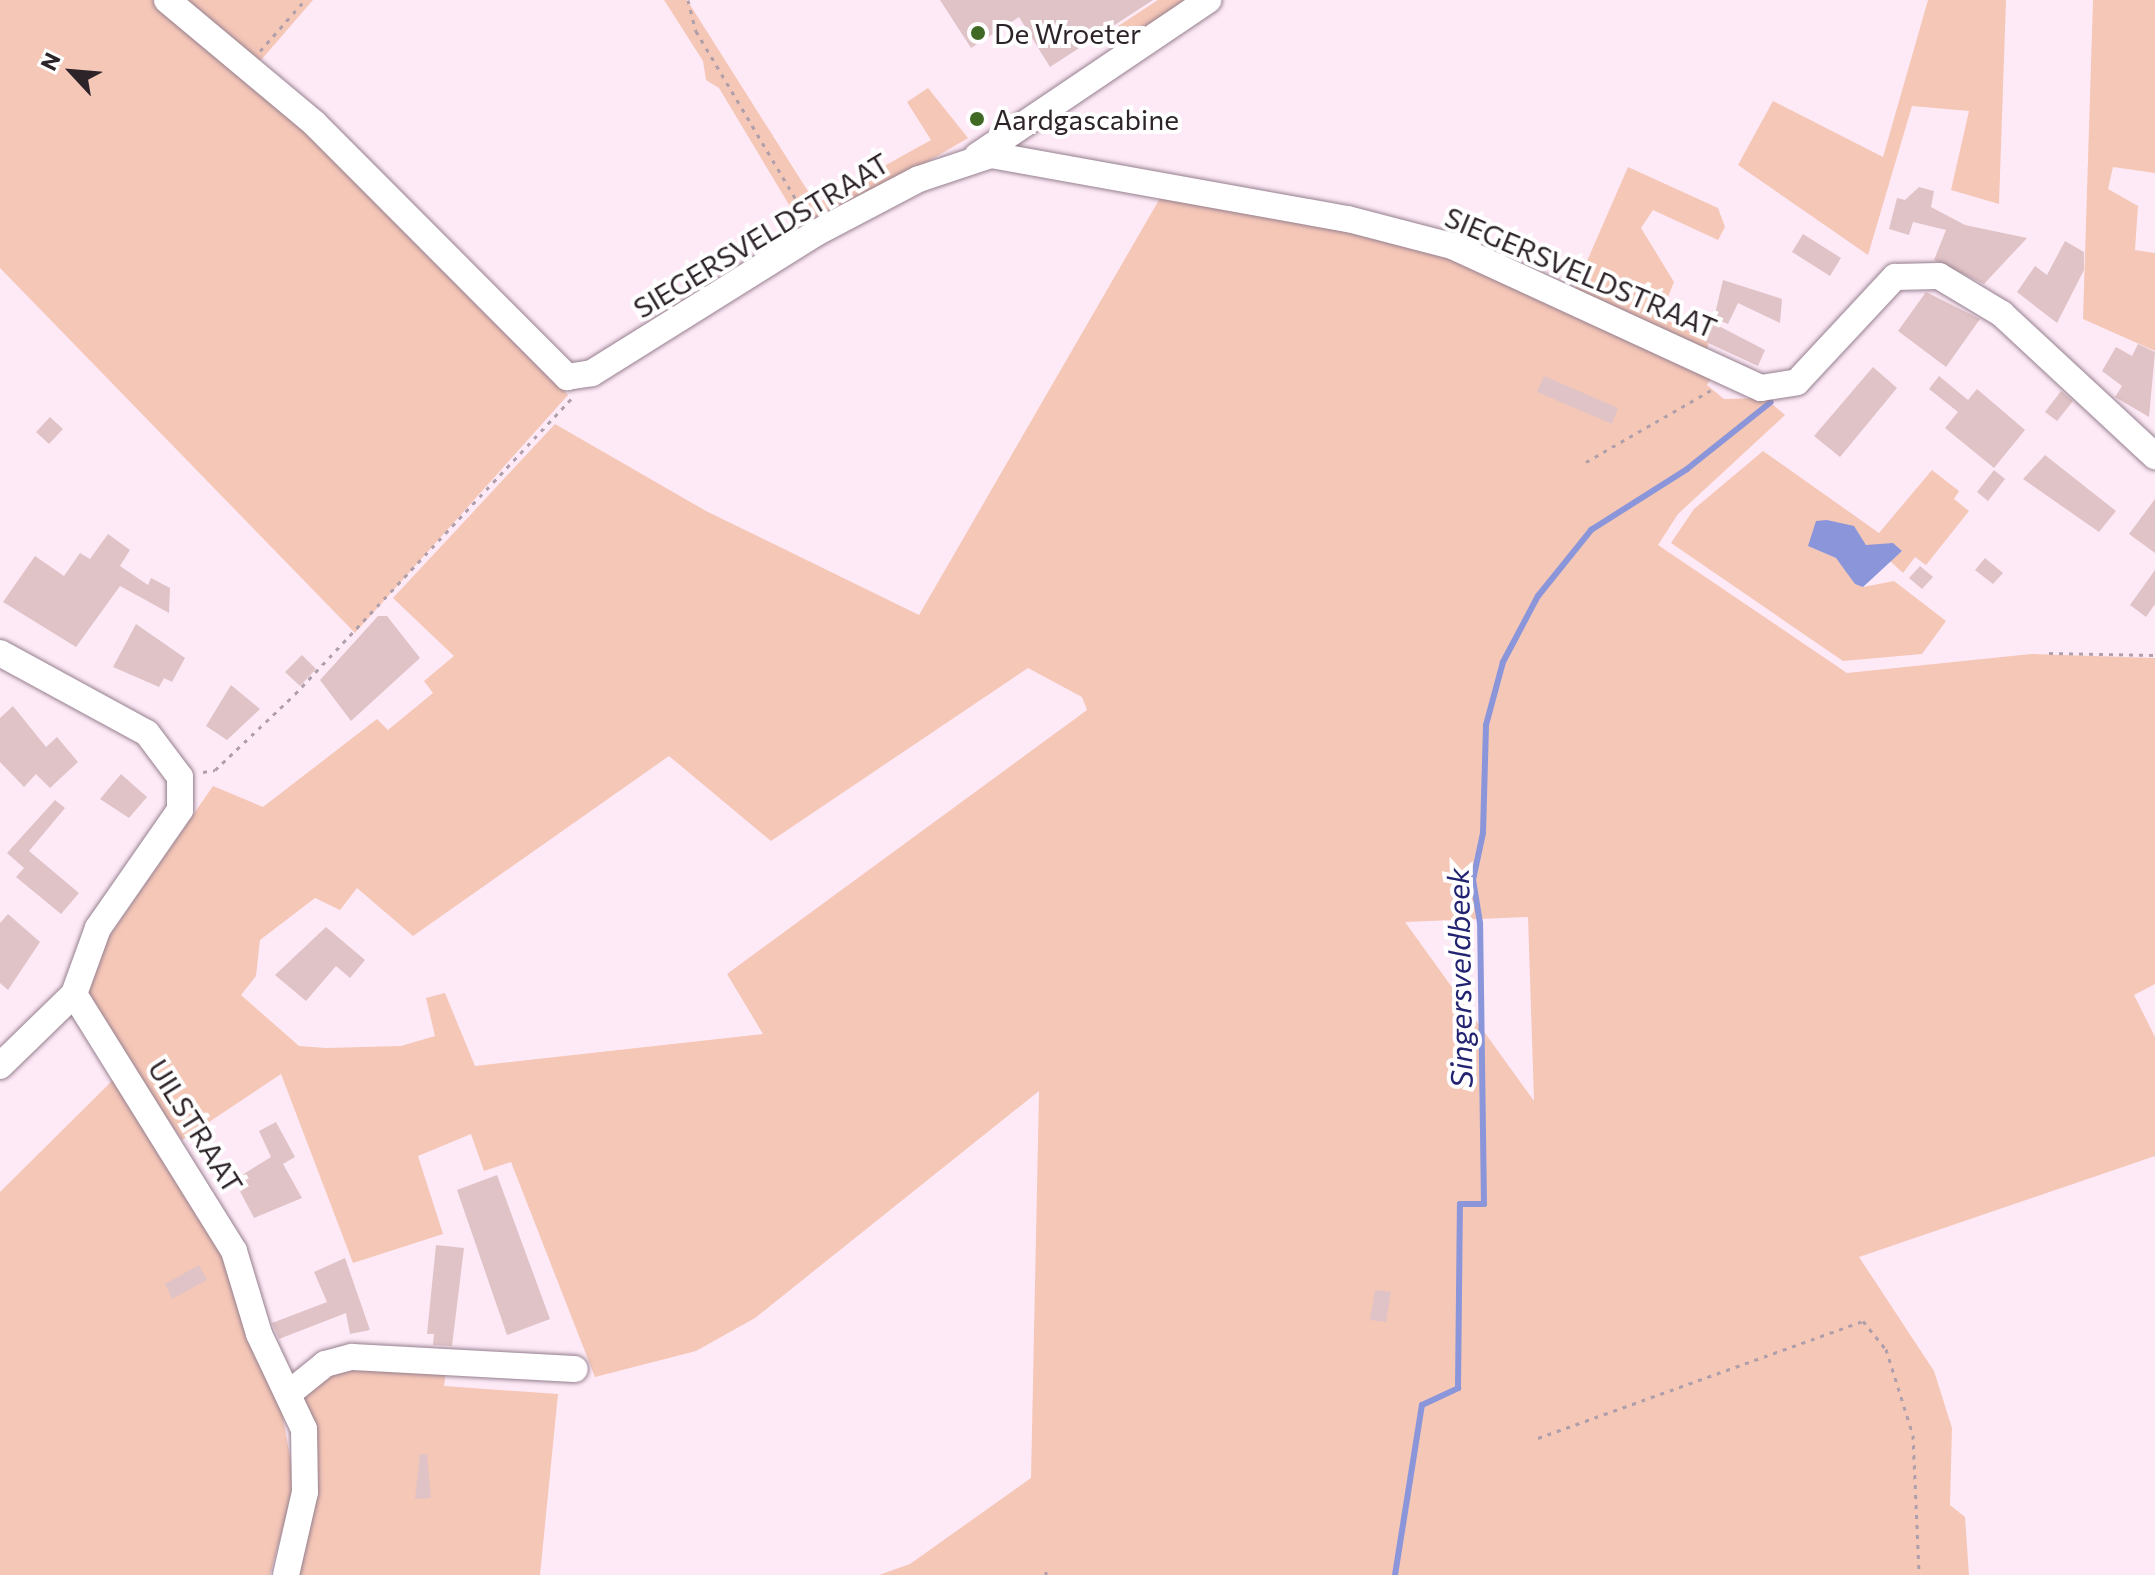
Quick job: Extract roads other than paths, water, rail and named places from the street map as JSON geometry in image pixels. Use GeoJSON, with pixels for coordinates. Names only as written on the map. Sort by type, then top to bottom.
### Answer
{"type":"FeatureCollection","features":[{"type":"Feature","properties":{"kind":"street","name":"SIEGERSVELDSTRAAT"},"geometry":{"type":"LineString","coordinates":[[167,0],[246,66],[423,229],[554,370],[578,378],[816,233],[977,156],[1348,219],[1452,246],[1761,388],[1797,382],[1876,289],[1913,272],[1939,276],[2002,314],[2155,456]]}},
{"type":"Feature","properties":{"kind":"street"},"geometry":{"type":"LineString","coordinates":[[977,156],[1208,0]]}},
{"type":"Feature","properties":{"kind":"street"},"geometry":{"type":"LineString","coordinates":[[0,653],[147,733],[180,777],[180,810],[98,928],[74,994],[0,1066]]}},
{"type":"Feature","properties":{"kind":"street","name":"UILSTRAAT"},"geometry":{"type":"LineString","coordinates":[[74,994],[234,1251],[304,1429],[308,1463],[286,1575]]}},
{"type":"Feature","properties":{"kind":"street"},"geometry":{"type":"LineString","coordinates":[[288,1394],[317,1369],[352,1357],[575,1369]]}},
{"type":"Feature","properties":{"kind":"water"},"geometry":{"type":"Polygon","coordinates":[[[1827,520],[1854,526],[1866,545],[1893,543],[1902,551],[1863,587],[1855,584],[1836,558],[1808,546],[1816,521],[1827,520]]]}},
{"type":"Feature","properties":{"kind":"waterway","name":"Singersveldbeek"},"geometry":{"type":"LineString","coordinates":[[1395,1575],[1422,1405],[1458,1388],[1460,1204],[1484,1204],[1480,923],[1473,880],[1483,833],[1486,725],[1503,662],[1538,596],[1591,530],[1687,469],[1771,402]]}},
{"type":"Feature","properties":{"kind":"place","name":"De Wroeter"},"geometry":{"type":"Point","coordinates":[978,33]}},
{"type":"Feature","properties":{"kind":"place","name":"Aardgascabine"},"geometry":{"type":"Point","coordinates":[977,119]}}]}
